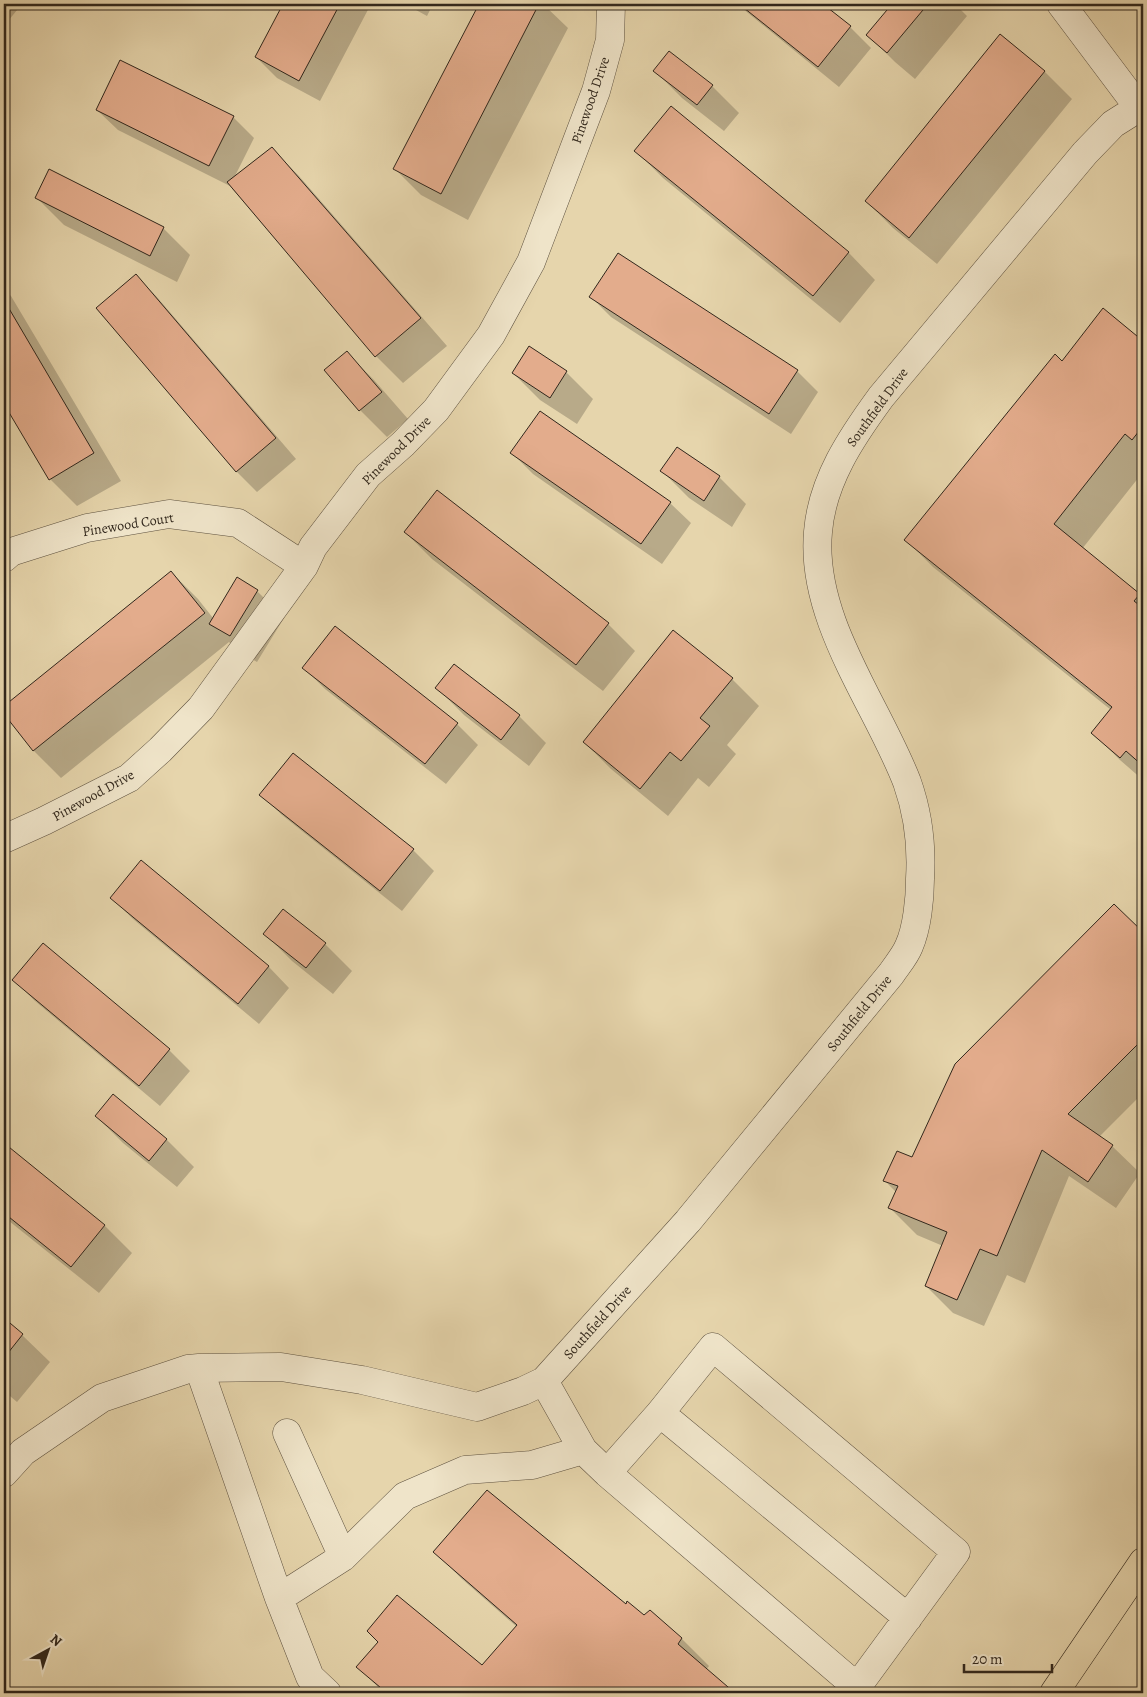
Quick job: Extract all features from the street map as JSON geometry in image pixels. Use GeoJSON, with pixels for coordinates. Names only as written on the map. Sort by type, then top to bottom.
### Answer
{"type":"FeatureCollection","features":[{"type":"Feature","properties":{"kind":"main road"},"geometry":{"type":"LineString","coordinates":[[1054,1693],[1143,1562]]}},
{"type":"Feature","properties":{"kind":"street","name":"Pinewood Drive"},"geometry":{"type":"LineString","coordinates":[[4,839],[44,821],[128,778],[160,750],[202,708],[304,566],[313,547],[368,474],[403,444],[436,410],[491,335],[531,262],[596,91],[610,40],[611,4]]}},
{"type":"Feature","properties":{"kind":"street"},"geometry":{"type":"LineString","coordinates":[[1060,4],[1141,107]]}},
{"type":"Feature","properties":{"kind":"street","name":"Southfield Drive"},"geometry":{"type":"LineString","coordinates":[[4,1473],[23,1452],[102,1398],[188,1369],[281,1367],[362,1380],[477,1407],[523,1391],[544,1381],[692,1216],[891,974],[909,946],[919,905],[921,864],[919,828],[907,783],[840,642],[823,596],[818,568],[818,533],[824,500],[835,469],[854,434],[881,397],[1085,153],[1113,124],[1141,107]]}},
{"type":"Feature","properties":{"kind":"street","name":"Pinewood Court"},"geometry":{"type":"LineString","coordinates":[[4,558],[11,552],[87,528],[169,514],[238,523],[304,566]]}},
{"type":"Feature","properties":{"kind":"street"},"geometry":{"type":"LineString","coordinates":[[544,1381],[583,1450],[607,1473],[855,1690],[956,1552],[713,1347],[607,1473]]}},
{"type":"Feature","properties":{"kind":"street"},"geometry":{"type":"LineString","coordinates":[[199,1368],[279,1598],[310,1678],[327,1693]]}},
{"type":"Feature","properties":{"kind":"street"},"geometry":{"type":"LineString","coordinates":[[660,1412],[908,1618]]}},
{"type":"Feature","properties":{"kind":"street"},"geometry":{"type":"LineString","coordinates":[[288,1433],[343,1557]]}},
{"type":"Feature","properties":{"kind":"street"},"geometry":{"type":"LineString","coordinates":[[279,1598],[343,1557],[405,1496],[465,1470],[532,1464],[583,1450]]}},
{"type":"Feature","properties":{"kind":"building"},"geometry":{"type":"Polygon","coordinates":[[[283,4],[340,4],[299,81],[255,57],[283,4]]]}},
{"type":"Feature","properties":{"kind":"building"},"geometry":{"type":"Polygon","coordinates":[[[479,4],[539,4],[441,194],[393,169],[479,4]]]}},
{"type":"Feature","properties":{"kind":"building"},"geometry":{"type":"Polygon","coordinates":[[[739,4],[823,4],[851,26],[818,67],[739,4]]]}},
{"type":"Feature","properties":{"kind":"building"},"geometry":{"type":"Polygon","coordinates":[[[892,4],[928,4],[887,53],[866,35],[892,4]]]}},
{"type":"Feature","properties":{"kind":"building"},"geometry":{"type":"Polygon","coordinates":[[[1000,34],[1045,71],[909,238],[865,201],[1000,34]]]}},
{"type":"Feature","properties":{"kind":"building"},"geometry":{"type":"Polygon","coordinates":[[[669,51],[713,85],[697,105],[653,71],[669,51]]]}},
{"type":"Feature","properties":{"kind":"building"},"geometry":{"type":"Polygon","coordinates":[[[120,60],[234,116],[209,166],[96,110],[120,60]]]}},
{"type":"Feature","properties":{"kind":"building"},"geometry":{"type":"Polygon","coordinates":[[[671,106],[849,252],[813,296],[634,151],[671,106]]]}},
{"type":"Feature","properties":{"kind":"building"},"geometry":{"type":"Polygon","coordinates":[[[272,147],[421,318],[375,357],[227,182],[272,147]]]}},
{"type":"Feature","properties":{"kind":"building"},"geometry":{"type":"Polygon","coordinates":[[[49,169],[164,227],[150,256],[35,198],[49,169]]]}},
{"type":"Feature","properties":{"kind":"building"},"geometry":{"type":"Polygon","coordinates":[[[618,253],[798,370],[769,414],[589,297],[618,253]]]}},
{"type":"Feature","properties":{"kind":"building"},"geometry":{"type":"Polygon","coordinates":[[[136,274],[276,438],[236,472],[96,308],[136,274]]]}},
{"type":"Feature","properties":{"kind":"building"},"geometry":{"type":"Polygon","coordinates":[[[4,300],[94,453],[49,480],[4,404],[4,300]]]}},
{"type":"Feature","properties":{"kind":"building"},"geometry":{"type":"Polygon","coordinates":[[[1103,308],[1143,341],[1143,426],[1132,440],[1125,434],[1054,524],[1140,594],[1134,601],[1143,608],[1143,766],[1126,751],[1120,758],[1091,733],[1112,707],[904,540],[1055,354],[1062,361],[1103,308]]]}},
{"type":"Feature","properties":{"kind":"building"},"geometry":{"type":"Polygon","coordinates":[[[529,346],[567,371],[550,398],[512,373],[529,346]]]}},
{"type":"Feature","properties":{"kind":"building"},"geometry":{"type":"Polygon","coordinates":[[[347,351],[382,392],[359,411],[324,370],[347,351]]]}},
{"type":"Feature","properties":{"kind":"building"},"geometry":{"type":"Polygon","coordinates":[[[540,411],[671,502],[641,544],[510,453],[540,411]]]}},
{"type":"Feature","properties":{"kind":"building"},"geometry":{"type":"Polygon","coordinates":[[[677,447],[720,476],[704,501],[660,471],[677,447]]]}},
{"type":"Feature","properties":{"kind":"building"},"geometry":{"type":"Polygon","coordinates":[[[437,490],[609,623],[576,665],[404,532],[437,490]]]}},
{"type":"Feature","properties":{"kind":"building"},"geometry":{"type":"Polygon","coordinates":[[[171,571],[205,613],[33,751],[4,714],[4,706],[171,571]]]}},
{"type":"Feature","properties":{"kind":"building"},"geometry":{"type":"Polygon","coordinates":[[[237,577],[258,590],[230,636],[209,624],[237,577]]]}},
{"type":"Feature","properties":{"kind":"building"},"geometry":{"type":"Polygon","coordinates":[[[335,626],[458,723],[425,764],[302,668],[335,626]]]}},
{"type":"Feature","properties":{"kind":"building"},"geometry":{"type":"Polygon","coordinates":[[[673,630],[733,678],[700,718],[710,726],[681,761],[670,752],[640,789],[583,742],[673,630]]]}},
{"type":"Feature","properties":{"kind":"building"},"geometry":{"type":"Polygon","coordinates":[[[454,664],[520,715],[501,740],[435,688],[454,664]]]}},
{"type":"Feature","properties":{"kind":"building"},"geometry":{"type":"Polygon","coordinates":[[[293,753],[414,849],[380,891],[259,795],[293,753]]]}},
{"type":"Feature","properties":{"kind":"building"},"geometry":{"type":"Polygon","coordinates":[[[141,860],[269,966],[238,1004],[110,898],[141,860]]]}},
{"type":"Feature","properties":{"kind":"building"},"geometry":{"type":"Polygon","coordinates":[[[1114,904],[1143,932],[1143,1039],[1068,1114],[1113,1145],[1088,1182],[1042,1150],[997,1256],[980,1249],[957,1300],[925,1286],[947,1232],[888,1208],[898,1186],[883,1181],[897,1151],[912,1157],[955,1064],[1114,904]]]}},
{"type":"Feature","properties":{"kind":"building"},"geometry":{"type":"Polygon","coordinates":[[[283,909],[326,943],[306,968],[263,934],[283,909]]]}},
{"type":"Feature","properties":{"kind":"building"},"geometry":{"type":"Polygon","coordinates":[[[43,943],[170,1049],[139,1086],[12,980],[43,943]]]}},
{"type":"Feature","properties":{"kind":"building"},"geometry":{"type":"Polygon","coordinates":[[[113,1094],[167,1139],[149,1161],[95,1116],[113,1094]]]}},
{"type":"Feature","properties":{"kind":"building"},"geometry":{"type":"Polygon","coordinates":[[[4,1143],[105,1225],[71,1267],[4,1213],[4,1143]]]}},
{"type":"Feature","properties":{"kind":"building"},"geometry":{"type":"Polygon","coordinates":[[[4,1318],[23,1334],[4,1358],[4,1318]]]}},
{"type":"Feature","properties":{"kind":"building"},"geometry":{"type":"Polygon","coordinates":[[[487,1490],[626,1604],[627,1601],[644,1615],[650,1610],[682,1638],[678,1644],[735,1693],[387,1693],[356,1667],[378,1642],[367,1631],[397,1595],[482,1665],[517,1625],[433,1552],[487,1490]]]}}]}
